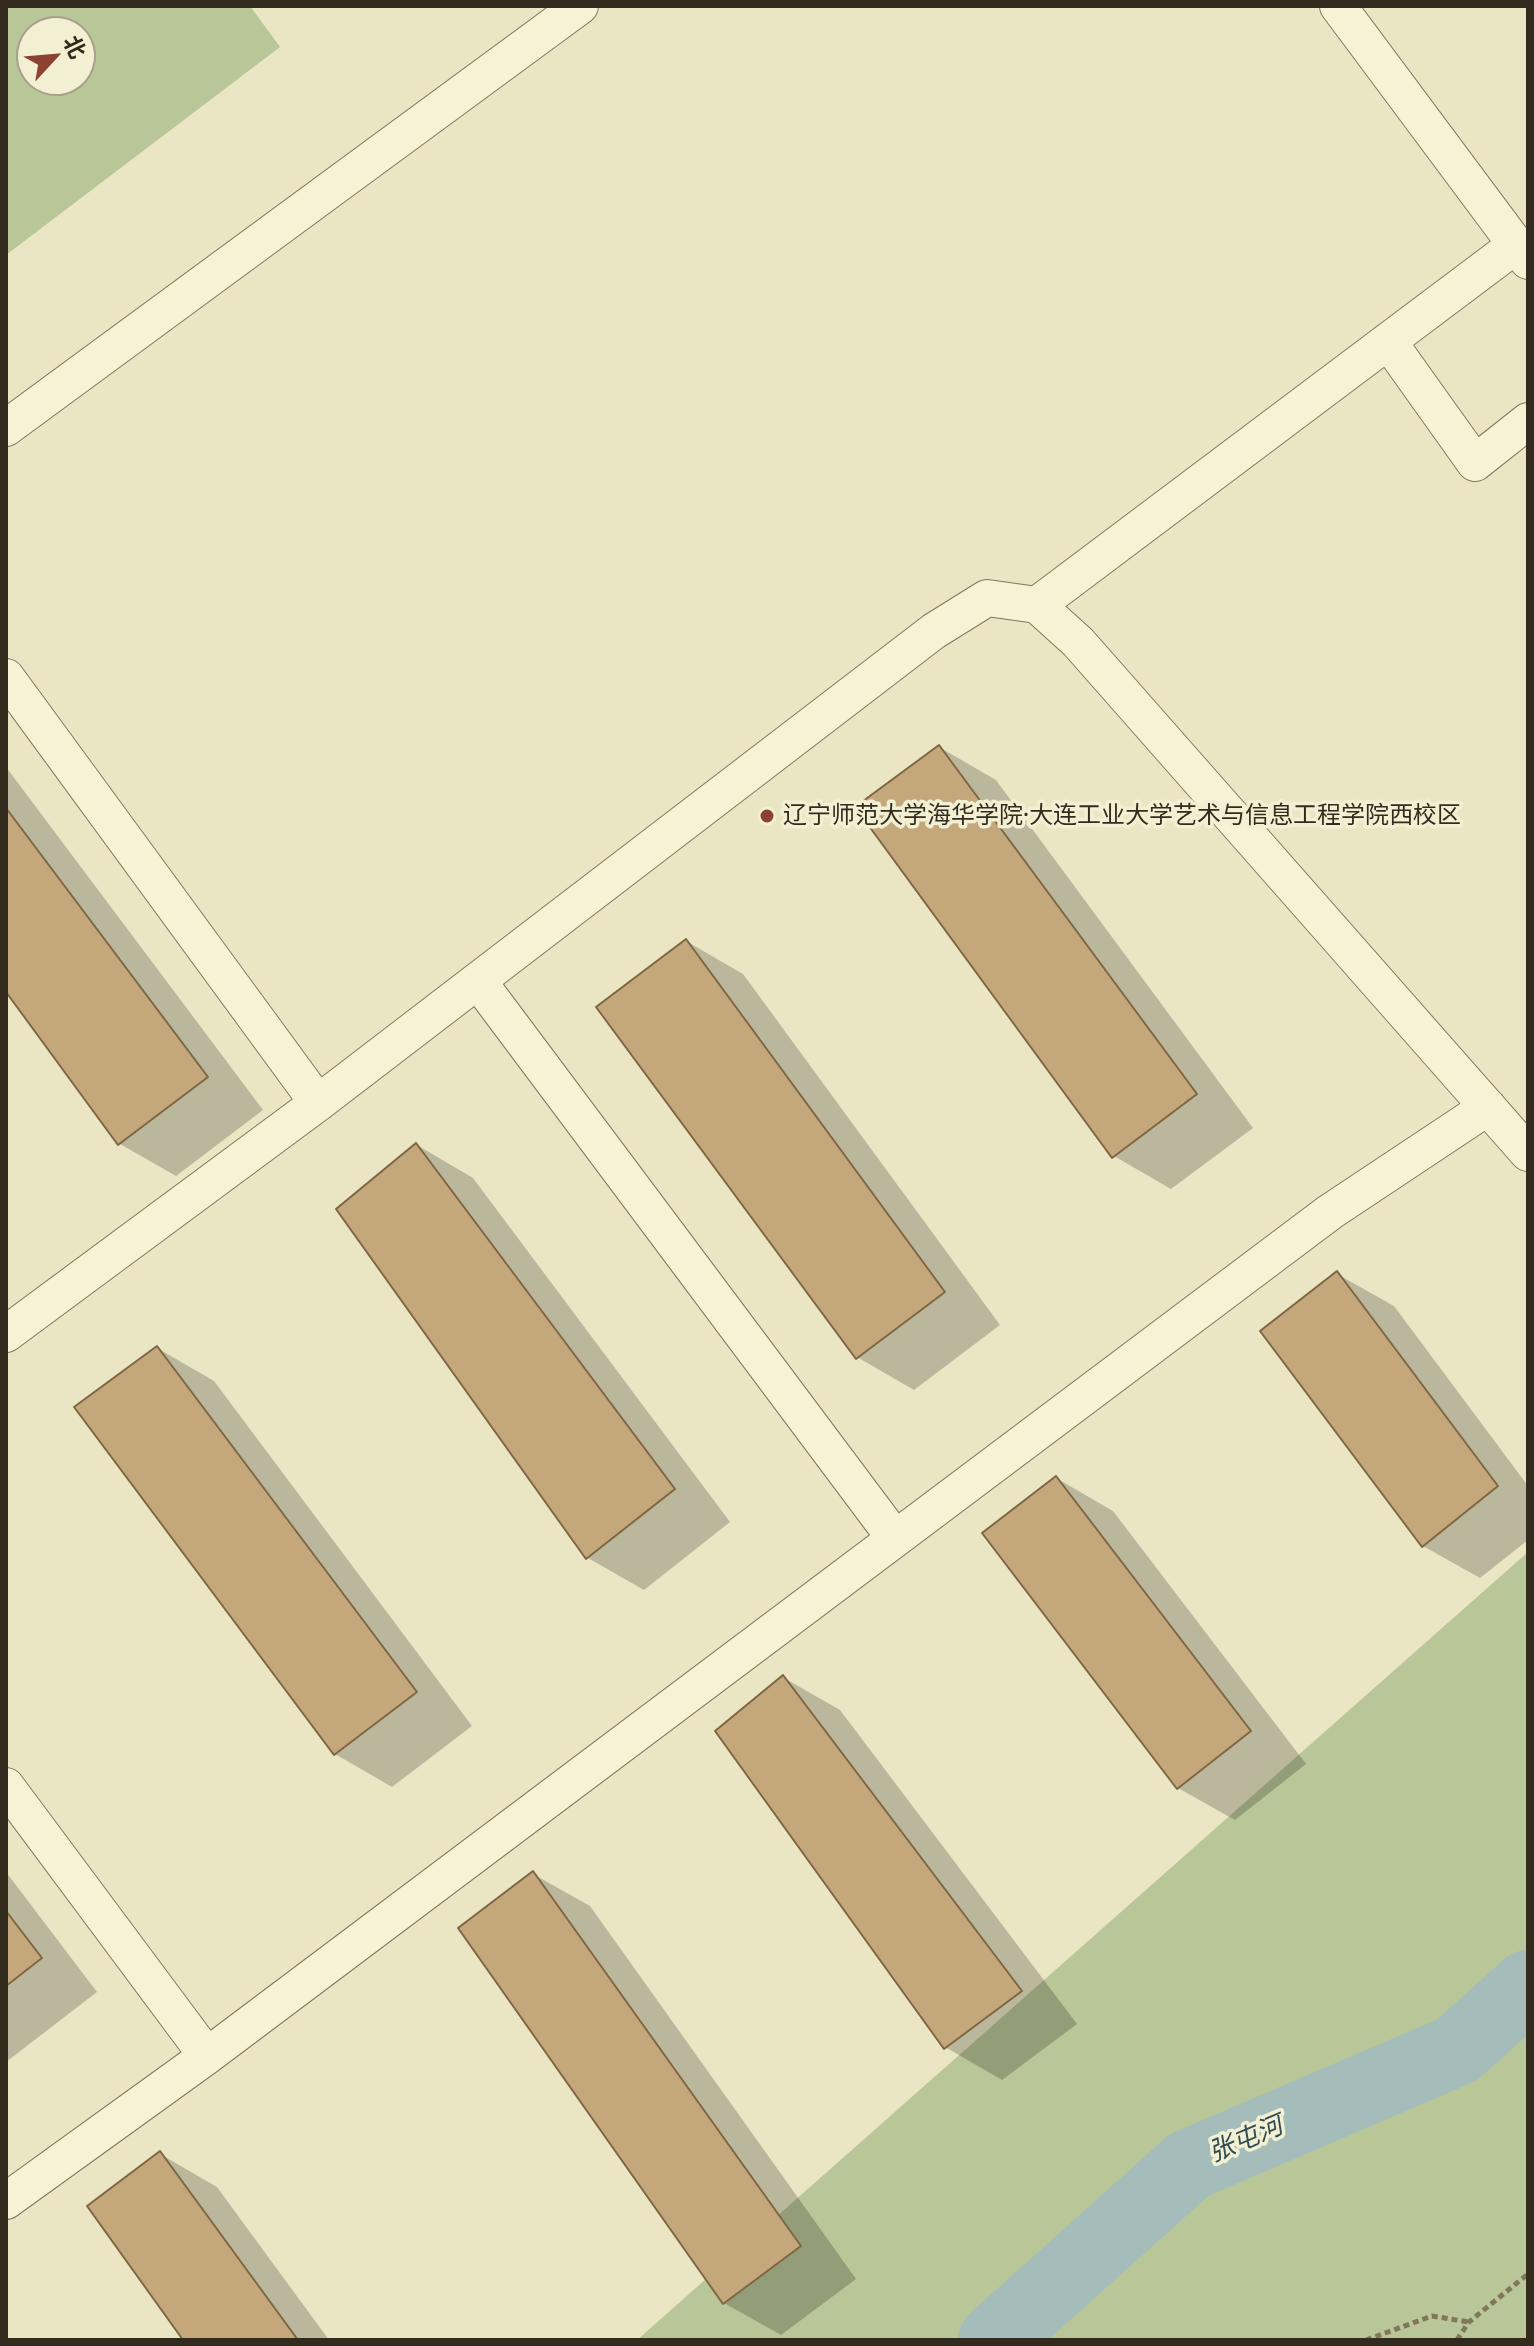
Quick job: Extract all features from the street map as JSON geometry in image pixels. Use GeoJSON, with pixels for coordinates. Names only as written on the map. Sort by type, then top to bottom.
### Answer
{"type":"FeatureCollection","features":[{"type":"Feature","properties":{"kind":"street"},"geometry":{"type":"LineString","coordinates":[[6,428],[580,6]]}},
{"type":"Feature","properties":{"kind":"street"},"geometry":{"type":"LineString","coordinates":[[1037,605],[1388,341],[1522,253],[1338,6]]}},
{"type":"Feature","properties":{"kind":"street"},"geometry":{"type":"LineString","coordinates":[[1388,341],[1475,463],[1528,421]]}},
{"type":"Feature","properties":{"kind":"street"},"geometry":{"type":"LineString","coordinates":[[6,1334],[318,1103],[934,631],[987,598],[1037,605],[1089,654],[1528,1153]]}},
{"type":"Feature","properties":{"kind":"street"},"geometry":{"type":"LineString","coordinates":[[6,677],[318,1103]]}},
{"type":"Feature","properties":{"kind":"street"},"geometry":{"type":"LineString","coordinates":[[478,981],[894,1537]]}},
{"type":"Feature","properties":{"kind":"street"},"geometry":{"type":"LineString","coordinates":[[6,2201],[207,2056],[1330,1212],[1488,1107]]}},
{"type":"Feature","properties":{"kind":"street"},"geometry":{"type":"LineString","coordinates":[[6,1786],[207,2056]]}},
{"type":"Feature","properties":{"kind":"path"},"geometry":{"type":"LineString","coordinates":[[1457,2340],[1469,2322],[1528,2274]]}},
{"type":"Feature","properties":{"kind":"path"},"geometry":{"type":"LineString","coordinates":[[1366,2340],[1432,2316],[1469,2322]]}},
{"type":"Feature","properties":{"kind":"green space"},"geometry":{"type":"Polygon","coordinates":[[[6,6],[250,6],[280,47],[6,255],[6,6]]]}},
{"type":"Feature","properties":{"kind":"green space"},"geometry":{"type":"Polygon","coordinates":[[[1528,1552],[1528,2340],[637,2340],[1528,1552]]]}},
{"type":"Feature","properties":{"kind":"building"},"geometry":{"type":"Polygon","coordinates":[[[939,745],[1197,1094],[1112,1158],[855,807],[939,745]]]}},
{"type":"Feature","properties":{"kind":"building"},"geometry":{"type":"Polygon","coordinates":[[[6,808],[208,1077],[118,1145],[6,992],[6,808]]]}},
{"type":"Feature","properties":{"kind":"building"},"geometry":{"type":"Polygon","coordinates":[[[686,939],[945,1292],[856,1359],[596,1007],[686,939]]]}},
{"type":"Feature","properties":{"kind":"building"},"geometry":{"type":"Polygon","coordinates":[[[416,1143],[675,1489],[586,1559],[336,1209],[416,1143]]]}},
{"type":"Feature","properties":{"kind":"building"},"geometry":{"type":"Polygon","coordinates":[[[1337,1271],[1498,1486],[1422,1547],[1260,1331],[1337,1271]]]}},
{"type":"Feature","properties":{"kind":"building"},"geometry":{"type":"Polygon","coordinates":[[[157,1346],[417,1692],[334,1755],[74,1407],[157,1346]]]}},
{"type":"Feature","properties":{"kind":"building"},"geometry":{"type":"Polygon","coordinates":[[[1056,1476],[1251,1731],[1177,1789],[982,1533],[1056,1476]]]}},
{"type":"Feature","properties":{"kind":"building"},"geometry":{"type":"Polygon","coordinates":[[[783,1675],[1022,1991],[944,2049],[715,1731],[783,1675]]]}},
{"type":"Feature","properties":{"kind":"building"},"geometry":{"type":"Polygon","coordinates":[[[533,1871],[801,2246],[723,2304],[458,1928],[533,1871]]]}},
{"type":"Feature","properties":{"kind":"building"},"geometry":{"type":"Polygon","coordinates":[[[6,1911],[42,1958],[6,1986],[6,1911]]]}},
{"type":"Feature","properties":{"kind":"building"},"geometry":{"type":"Polygon","coordinates":[[[160,2151],[298,2340],[183,2340],[87,2206],[160,2151]]]}},
{"type":"Feature","properties":{"kind":"waterway","name":"张屯河"},"geometry":{"type":"LineString","coordinates":[[994,2340],[1189,2165],[1457,2050],[1528,1986]]}},
{"type":"Feature","properties":{"kind":"place","name":"辽宁师范大学海华学院·大连工业大学艺术与信息工程学院西校区"},"geometry":{"type":"Point","coordinates":[767,816]}}]}
